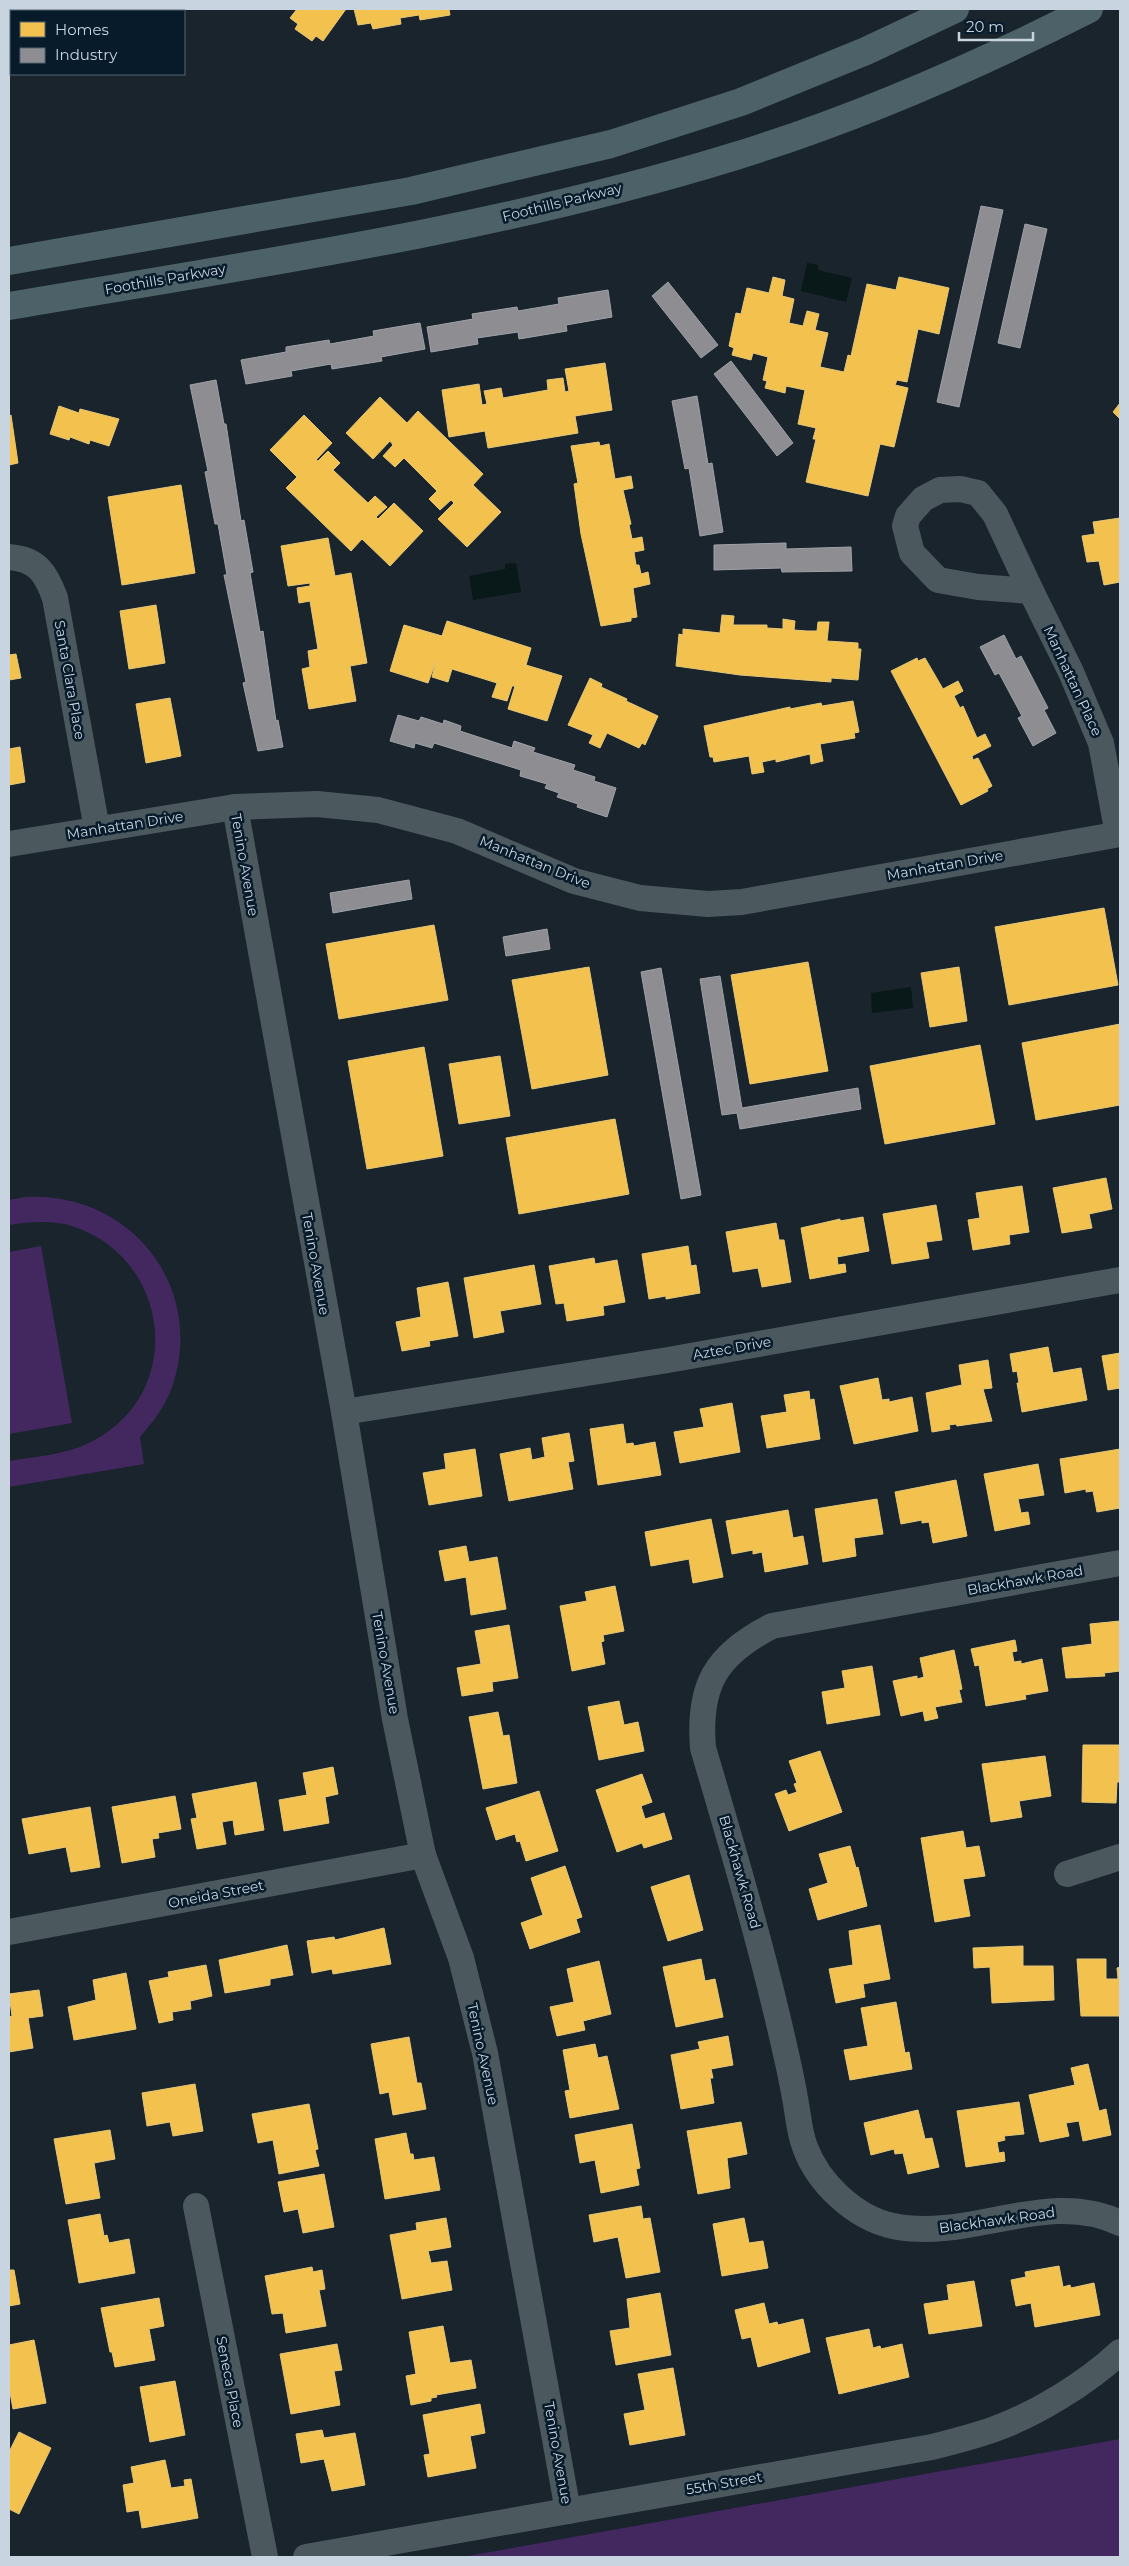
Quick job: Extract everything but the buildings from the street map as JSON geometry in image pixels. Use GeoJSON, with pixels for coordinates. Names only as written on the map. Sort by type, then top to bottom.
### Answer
{"type":"FeatureCollection","features":[{"type":"Feature","properties":{"kind":"highway"},"geometry":{"type":"LineString","coordinates":[[9,261],[412,191],[611,144],[741,102],[866,51],[956,9]]}},
{"type":"Feature","properties":{"kind":"highway","name":"Foothills Parkway"},"geometry":{"type":"LineString","coordinates":[[9,306],[444,230],[672,175],[790,138],[912,92],[991,59],[1089,9]]}},
{"type":"Feature","properties":{"kind":"street","name":"Manhattan Place"},"geometry":{"type":"LineString","coordinates":[[1031,591],[978,587],[938,580],[912,553],[905,526],[908,516],[922,499],[940,490],[960,489],[978,493],[995,514],[1071,672],[1102,743],[1119,834]]}},
{"type":"Feature","properties":{"kind":"street","name":"Santa Clara Place"},"geometry":{"type":"LineString","coordinates":[[9,557],[25,559],[38,567],[48,579],[55,598],[97,829]]}},
{"type":"Feature","properties":{"kind":"street","name":"Manhattan Drive"},"geometry":{"type":"LineString","coordinates":[[9,844],[235,807],[317,804],[378,810],[457,831],[574,881],[640,898],[708,904],[742,902],[1119,834]]}},
{"type":"Feature","properties":{"kind":"street","name":"Tenino Avenue"},"geometry":{"type":"LineString","coordinates":[[235,807],[344,1412],[395,1719],[423,1855],[461,1958],[486,2053],[568,2511]]}},
{"type":"Feature","properties":{"kind":"street","name":"Aztec Drive"},"geometry":{"type":"LineString","coordinates":[[344,1412],[668,1360],[1120,1280]]}},
{"type":"Feature","properties":{"kind":"street","name":"Blackhawk Road"},"geometry":{"type":"LineString","coordinates":[[1120,1563],[772,1626],[739,1644],[718,1668],[706,1692],[700,1720],[703,1748],[754,1917],[790,2070],[804,2147],[824,2182],[855,2210],[892,2226],[933,2230],[1069,2210],[1104,2215],[1120,2223]]}},
{"type":"Feature","properties":{"kind":"street","name":"Oneida Street"},"geometry":{"type":"LineString","coordinates":[[9,1932],[423,1855]]}},
{"type":"Feature","properties":{"kind":"street"},"geometry":{"type":"LineString","coordinates":[[1067,1874],[1120,1857]]}},
{"type":"Feature","properties":{"kind":"street","name":"Seneca Place"},"geometry":{"type":"LineString","coordinates":[[196,2206],[264,2557]]}},
{"type":"Feature","properties":{"kind":"street","name":"55th Street"},"geometry":{"type":"LineString","coordinates":[[306,2557],[932,2446],[969,2437],[1027,2416],[1120,2352]]}},
{"type":"Feature","properties":{"kind":"shaded area"},"geometry":{"type":"Polygon","coordinates":[[[807,263],[818,265],[818,270],[852,278],[846,302],[801,291],[807,263]]]}},
{"type":"Feature","properties":{"kind":"shaded area"},"geometry":{"type":"Polygon","coordinates":[[[516,563],[521,592],[473,600],[469,576],[505,569],[505,564],[516,563]]]}},
{"type":"Feature","properties":{"kind":"shaded area"},"geometry":{"type":"Polygon","coordinates":[[[911,987],[913,1008],[872,1013],[871,993],[911,987]]]}},
{"type":"Feature","properties":{"kind":"shaded area"},"geometry":{"type":"Polygon","coordinates":[[[26,1197],[64,1199],[98,1210],[128,1229],[152,1253],[169,1283],[179,1316],[180,1352],[168,1397],[140,1437],[144,1464],[9,1487],[9,1461],[45,1456],[81,1446],[103,1435],[129,1412],[146,1384],[154,1353],[154,1321],[145,1291],[128,1264],[104,1241],[72,1226],[40,1222],[9,1225],[9,1200],[26,1197]]]}},
{"type":"Feature","properties":{"kind":"shaded area"},"geometry":{"type":"Polygon","coordinates":[[[41,1246],[72,1423],[9,1434],[9,1252],[41,1246]]]}},
{"type":"Feature","properties":{"kind":"shaded area"},"geometry":{"type":"Polygon","coordinates":[[[1120,2439],[1120,2557],[462,2557],[1120,2439]]]}}]}
